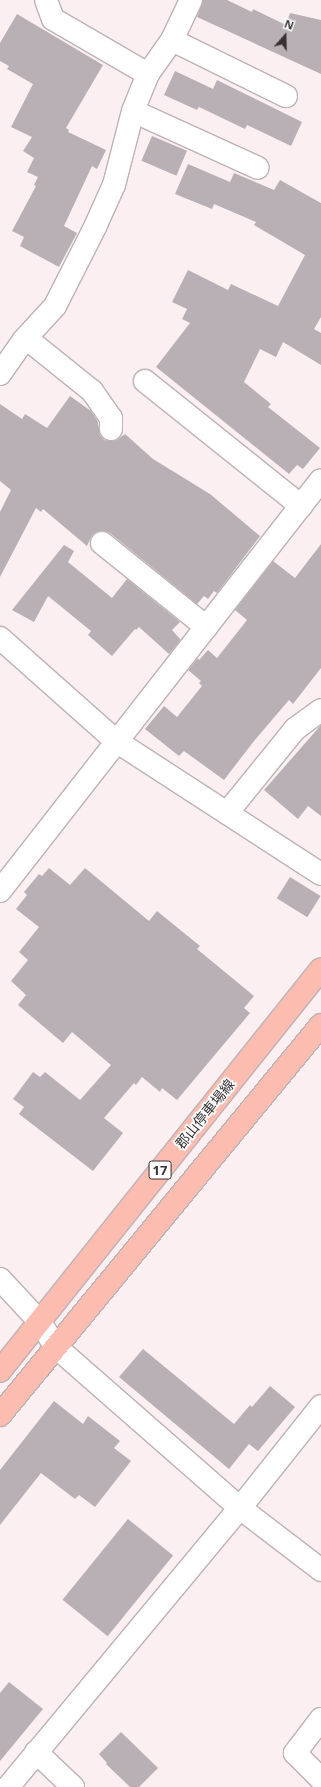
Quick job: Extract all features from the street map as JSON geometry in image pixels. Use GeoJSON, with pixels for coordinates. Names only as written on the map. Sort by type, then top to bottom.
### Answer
{"type":"FeatureCollection","features":[{"type":"Feature","properties":{"kind":"main road","name":"郡山停車場線"},"geometry":{"type":"LineString","coordinates":[[0,1371],[321,969]]}},
{"type":"Feature","properties":{"kind":"main road","name":"17"},"geometry":{"type":"LineString","coordinates":[[0,1415],[321,1025]]}},
{"type":"Feature","properties":{"kind":"street"},"geometry":{"type":"LineString","coordinates":[[46,0],[53,19],[148,74]]}},
{"type":"Feature","properties":{"kind":"street"},"geometry":{"type":"LineString","coordinates":[[0,374],[26,338],[55,306],[95,227],[114,185],[133,111],[148,74],[172,40],[191,0]]}},
{"type":"Feature","properties":{"kind":"street"},"geometry":{"type":"LineString","coordinates":[[172,40],[286,96]]}},
{"type":"Feature","properties":{"kind":"street"},"geometry":{"type":"LineString","coordinates":[[133,111],[258,168]]}},
{"type":"Feature","properties":{"kind":"street"},"geometry":{"type":"LineString","coordinates":[[26,338],[92,391],[111,418],[111,429]]}},
{"type":"Feature","properties":{"kind":"street"},"geometry":{"type":"LineString","coordinates":[[145,381],[301,506]]}},
{"type":"Feature","properties":{"kind":"street"},"geometry":{"type":"LineString","coordinates":[[0,891],[321,480]]}},
{"type":"Feature","properties":{"kind":"street"},"geometry":{"type":"LineString","coordinates":[[102,543],[206,627]]}},
{"type":"Feature","properties":{"kind":"street"},"geometry":{"type":"LineString","coordinates":[[0,638],[116,741],[321,874]]}},
{"type":"Feature","properties":{"kind":"street"},"geometry":{"type":"LineString","coordinates":[[227,813],[295,729],[321,710]]}},
{"type":"Feature","properties":{"kind":"street"},"geometry":{"type":"LineString","coordinates":[[0,1279],[39,1321],[56,1347],[240,1508],[321,1570]]}},
{"type":"Feature","properties":{"kind":"street"},"geometry":{"type":"LineString","coordinates":[[8,1787],[240,1508],[321,1406]]}},
{"type":"Feature","properties":{"kind":"street"},"geometry":{"type":"LineString","coordinates":[[321,1719],[295,1753],[321,1779]]}},
{"type":"Feature","properties":{"kind":"street"},"geometry":{"type":"LineString","coordinates":[[36,1752],[73,1787]]}},
{"type":"Feature","properties":{"kind":"building"},"geometry":{"type":"Polygon","coordinates":[[[203,0],[227,0],[252,12],[253,9],[286,25],[290,13],[321,20],[321,74],[197,17],[203,0]]]}},
{"type":"Feature","properties":{"kind":"building"},"geometry":{"type":"Polygon","coordinates":[[[17,14],[103,65],[66,128],[69,130],[68,132],[106,150],[97,169],[92,166],[64,226],[77,233],[59,267],[20,246],[24,237],[12,231],[36,186],[34,185],[38,177],[27,172],[34,158],[23,151],[32,137],[11,127],[33,84],[7,69],[9,66],[0,61],[0,43],[17,14]]]}},
{"type":"Feature","properties":{"kind":"building"},"geometry":{"type":"Polygon","coordinates":[[[175,71],[213,89],[217,80],[302,122],[291,146],[247,125],[245,129],[199,107],[197,110],[164,95],[175,71]]]}},
{"type":"Feature","properties":{"kind":"building"},"geometry":{"type":"Polygon","coordinates":[[[152,136],[187,151],[176,176],[141,161],[152,136]]]}},
{"type":"Feature","properties":{"kind":"building"},"geometry":{"type":"Polygon","coordinates":[[[188,164],[230,182],[234,173],[274,190],[280,180],[321,203],[321,317],[314,329],[321,333],[321,365],[283,342],[276,357],[260,349],[244,382],[271,404],[268,407],[320,448],[303,469],[297,465],[289,474],[156,367],[190,323],[182,319],[187,309],[172,302],[188,270],[228,290],[231,284],[278,306],[305,255],[254,225],[256,222],[214,204],[212,209],[175,194],[188,164]]]}},
{"type":"Feature","properties":{"kind":"building"},"geometry":{"type":"Polygon","coordinates":[[[70,396],[91,411],[98,422],[100,435],[104,440],[117,440],[125,434],[153,459],[210,494],[260,536],[217,593],[214,591],[208,599],[204,596],[197,604],[110,533],[104,531],[97,532],[92,535],[87,546],[43,509],[41,512],[36,508],[0,577],[0,512],[11,490],[0,481],[0,404],[22,419],[25,414],[47,428],[70,396]]]}},
{"type":"Feature","properties":{"kind":"building"},"geometry":{"type":"Polygon","coordinates":[[[321,544],[321,668],[293,704],[289,700],[254,741],[224,780],[184,751],[179,756],[145,729],[164,706],[177,717],[202,686],[199,683],[201,681],[188,670],[198,658],[199,660],[208,650],[217,658],[247,620],[235,610],[273,561],[295,578],[321,544]]]}},
{"type":"Feature","properties":{"kind":"building"},"geometry":{"type":"Polygon","coordinates":[[[64,545],[74,551],[68,562],[112,598],[127,579],[180,622],[172,630],[181,640],[169,654],[139,627],[136,630],[135,629],[112,656],[88,635],[91,631],[48,596],[34,622],[12,610],[64,545]]]}},
{"type":"Feature","properties":{"kind":"building"},"geometry":{"type":"Polygon","coordinates":[[[321,725],[321,816],[308,806],[298,819],[264,790],[321,725]]]}},
{"type":"Feature","properties":{"kind":"building"},"geometry":{"type":"Polygon","coordinates":[[[49,868],[70,885],[85,868],[149,921],[157,911],[200,946],[197,949],[254,996],[244,1008],[250,1013],[177,1100],[162,1088],[160,1092],[142,1077],[136,1085],[134,1083],[104,1118],[123,1133],[93,1171],[19,1114],[24,1107],[13,1099],[33,1072],[40,1077],[45,1072],[80,1100],[111,1065],[72,1032],[63,1043],[18,1005],[26,995],[11,981],[28,960],[19,952],[39,927],[16,909],[27,895],[24,892],[39,874],[42,876],[49,868]]]}},
{"type":"Feature","properties":{"kind":"building"},"geometry":{"type":"Polygon","coordinates":[[[290,877],[321,896],[307,917],[277,898],[290,877]]]}},
{"type":"Feature","properties":{"kind":"building"},"geometry":{"type":"Polygon","coordinates":[[[143,1349],[234,1424],[250,1405],[252,1407],[270,1386],[295,1407],[258,1451],[249,1444],[229,1469],[119,1377],[143,1349]]]}},
{"type":"Feature","properties":{"kind":"building"},"geometry":{"type":"Polygon","coordinates":[[[54,1401],[83,1424],[88,1416],[120,1441],[114,1448],[131,1461],[95,1507],[79,1495],[75,1499],[41,1473],[0,1525],[0,1470],[54,1401]]]}},
{"type":"Feature","properties":{"kind":"building"},"geometry":{"type":"Polygon","coordinates":[[[128,1519],[173,1556],[108,1636],[63,1600],[128,1519]]]}},
{"type":"Feature","properties":{"kind":"building"},"geometry":{"type":"Polygon","coordinates":[[[9,1682],[43,1709],[0,1761],[0,1693],[9,1682]]]}},
{"type":"Feature","properties":{"kind":"building"},"geometry":{"type":"Polygon","coordinates":[[[121,1732],[158,1768],[139,1787],[130,1787],[106,1764],[107,1763],[99,1754],[121,1732]]]}}]}
